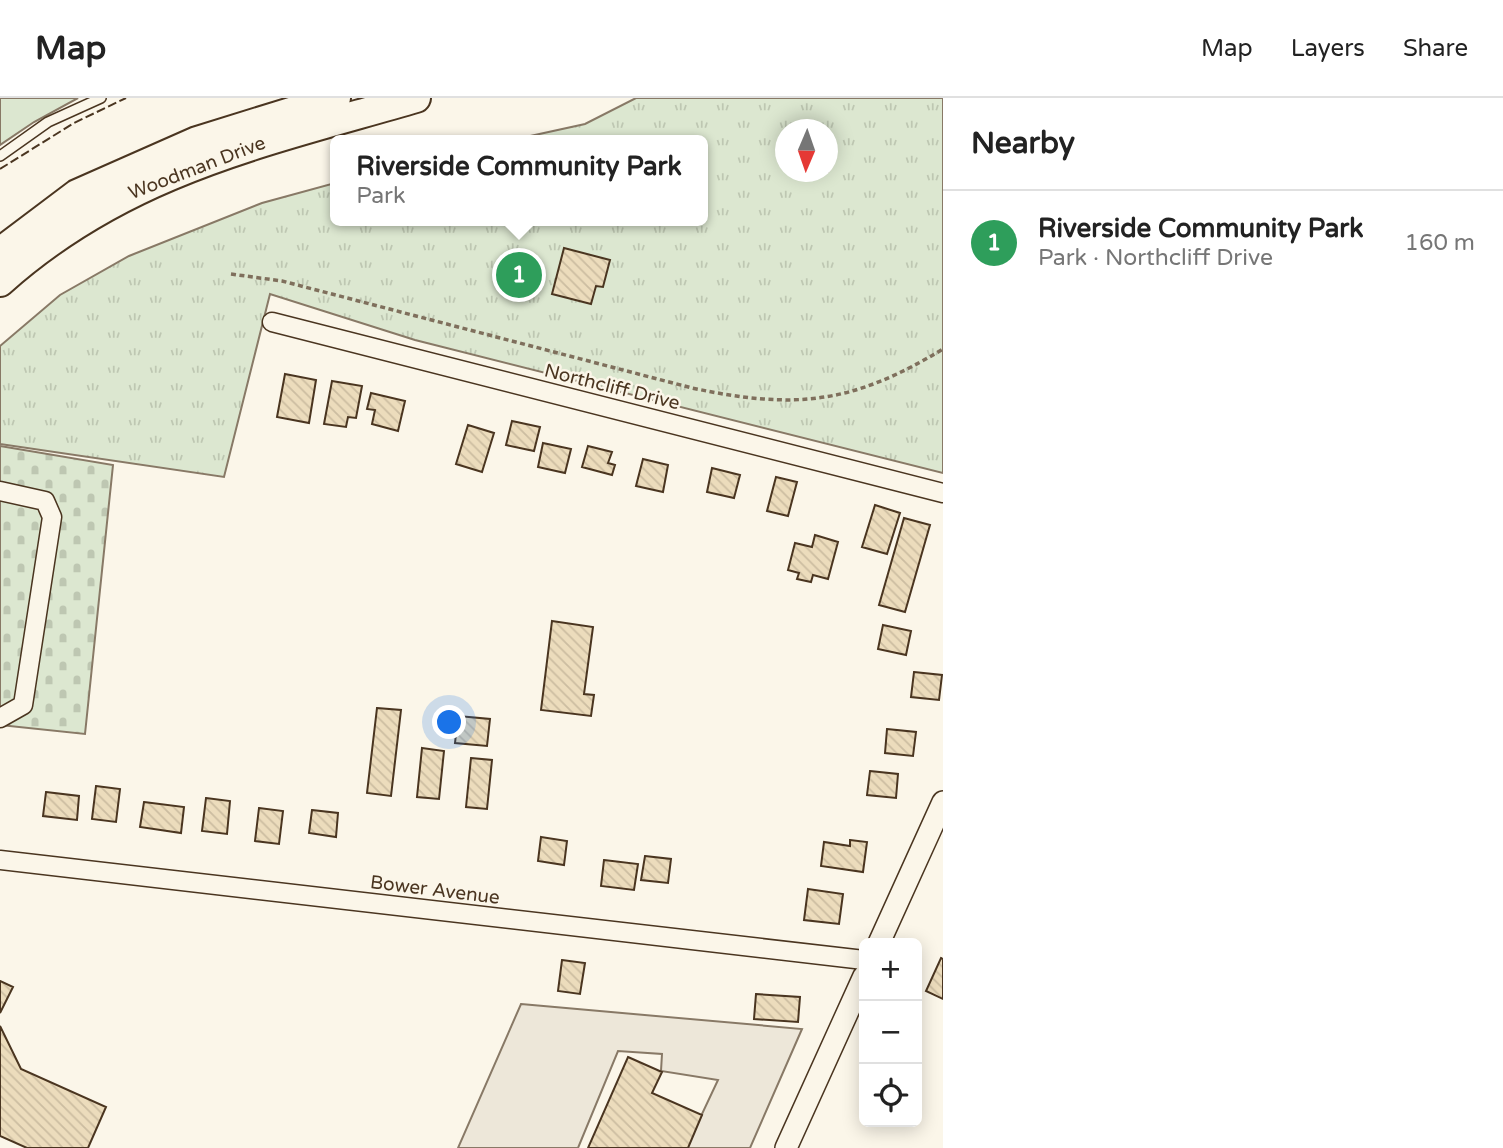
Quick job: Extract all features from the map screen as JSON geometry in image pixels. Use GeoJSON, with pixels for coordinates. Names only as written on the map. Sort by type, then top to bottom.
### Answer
{"type":"FeatureCollection","features":[{"type":"Feature","properties":{"kind":"main road","name":"Woodman Drive"},"geometry":{"type":"LineString","coordinates":[[0,253],[77,194],[197,141],[336,98]]}},
{"type":"Feature","properties":{"kind":"main road","name":"Woodman Drive"},"geometry":{"type":"LineString","coordinates":[[0,282],[54,238],[94,212],[137,190],[266,140],[416,98]]}},
{"type":"Feature","properties":{"kind":"street","name":"Northcliff Drive"},"geometry":{"type":"LineString","coordinates":[[272,322],[943,493]]}},
{"type":"Feature","properties":{"kind":"street"},"geometry":{"type":"LineString","coordinates":[[0,491],[45,501],[52,517],[23,705],[0,718]]}},
{"type":"Feature","properties":{"kind":"street"},"geometry":{"type":"LineString","coordinates":[[881,938],[943,802]]}},
{"type":"Feature","properties":{"kind":"street","name":"Bower Avenue"},"geometry":{"type":"LineString","coordinates":[[0,860],[859,959]]}},
{"type":"Feature","properties":{"kind":"street"},"geometry":{"type":"LineString","coordinates":[[786,1148],[859,987]]}},
{"type":"Feature","properties":{"kind":"lane"},"geometry":{"type":"LineString","coordinates":[[0,156],[48,122],[101,98]]}},
{"type":"Feature","properties":{"kind":"path"},"geometry":{"type":"LineString","coordinates":[[231,274],[282,281],[737,398],[810,400],[847,393],[875,385],[943,349]]}},
{"type":"Feature","properties":{"kind":"green space"},"geometry":{"type":"Polygon","coordinates":[[[0,98],[78,98],[34,122],[0,145],[0,98]]]}},
{"type":"Feature","properties":{"kind":"green space"},"geometry":{"type":"Polygon","coordinates":[[[636,98],[943,98],[943,473],[415,340],[270,294],[224,477],[0,444],[0,346],[60,295],[129,256],[262,203],[330,184],[330,226],[708,226],[708,135],[535,135],[585,124],[636,98]]]}},
{"type":"Feature","properties":{"kind":"green space"},"geometry":{"type":"Polygon","coordinates":[[[0,446],[113,465],[85,734],[0,725],[0,446]]]}},
{"type":"Feature","properties":{"kind":"shaded area"},"geometry":{"type":"Polygon","coordinates":[[[521,1004],[802,1029],[750,1148],[686,1148],[718,1080],[661,1071],[662,1054],[618,1051],[578,1148],[458,1148],[521,1004]]]}},
{"type":"Feature","properties":{"kind":"building"},"geometry":{"type":"Polygon","coordinates":[[[564,248],[610,260],[603,287],[596,286],[591,304],[552,294],[564,248]]]}},
{"type":"Feature","properties":{"kind":"building"},"geometry":{"type":"Polygon","coordinates":[[[285,374],[316,380],[309,423],[277,417],[285,374]]]}},
{"type":"Feature","properties":{"kind":"building"},"geometry":{"type":"Polygon","coordinates":[[[332,381],[362,386],[356,418],[348,417],[346,427],[324,424],[332,381]]]}},
{"type":"Feature","properties":{"kind":"building"},"geometry":{"type":"Polygon","coordinates":[[[371,393],[405,401],[398,431],[372,424],[375,410],[367,409],[371,393]]]}},
{"type":"Feature","properties":{"kind":"building"},"geometry":{"type":"Polygon","coordinates":[[[512,421],[540,427],[534,451],[506,445],[512,421]]]}},
{"type":"Feature","properties":{"kind":"building"},"geometry":{"type":"Polygon","coordinates":[[[468,425],[494,433],[482,472],[456,464],[468,425]]]}},
{"type":"Feature","properties":{"kind":"building"},"geometry":{"type":"Polygon","coordinates":[[[543,443],[571,449],[565,473],[538,467],[543,443]]]}},
{"type":"Feature","properties":{"kind":"building"},"geometry":{"type":"Polygon","coordinates":[[[588,446],[612,452],[608,463],[615,465],[612,475],[582,467],[588,446]]]}},
{"type":"Feature","properties":{"kind":"building"},"geometry":{"type":"Polygon","coordinates":[[[643,459],[668,465],[663,492],[636,486],[643,459]]]}},
{"type":"Feature","properties":{"kind":"building"},"geometry":{"type":"Polygon","coordinates":[[[712,468],[740,475],[734,498],[707,492],[712,468]]]}},
{"type":"Feature","properties":{"kind":"building"},"geometry":{"type":"Polygon","coordinates":[[[776,477],[797,482],[788,516],[767,511],[776,477]]]}},
{"type":"Feature","properties":{"kind":"building"},"geometry":{"type":"Polygon","coordinates":[[[875,505],[900,513],[887,554],[862,547],[875,505]]]}},
{"type":"Feature","properties":{"kind":"building"},"geometry":{"type":"Polygon","coordinates":[[[904,518],[930,525],[905,612],[879,605],[904,518]]]}},
{"type":"Feature","properties":{"kind":"building"},"geometry":{"type":"Polygon","coordinates":[[[815,535],[838,542],[828,579],[813,575],[811,582],[797,579],[799,573],[788,570],[795,543],[812,547],[815,535]]]}},
{"type":"Feature","properties":{"kind":"building"},"geometry":{"type":"Polygon","coordinates":[[[552,621],[593,627],[584,694],[594,695],[591,716],[541,710],[552,621]]]}},
{"type":"Feature","properties":{"kind":"building"},"geometry":{"type":"Polygon","coordinates":[[[883,625],[911,631],[906,655],[878,649],[883,625]]]}},
{"type":"Feature","properties":{"kind":"building"},"geometry":{"type":"Polygon","coordinates":[[[914,672],[942,675],[939,700],[911,697],[914,672]]]}},
{"type":"Feature","properties":{"kind":"building"},"geometry":{"type":"Polygon","coordinates":[[[377,708],[401,710],[391,796],[367,793],[377,708]]]}},
{"type":"Feature","properties":{"kind":"building"},"geometry":{"type":"Polygon","coordinates":[[[458,716],[490,719],[487,746],[455,743],[458,716]]]}},
{"type":"Feature","properties":{"kind":"building"},"geometry":{"type":"Polygon","coordinates":[[[887,729],[916,732],[913,756],[885,753],[887,729]]]}},
{"type":"Feature","properties":{"kind":"building"},"geometry":{"type":"Polygon","coordinates":[[[422,748],[444,751],[439,799],[417,797],[422,748]]]}},
{"type":"Feature","properties":{"kind":"building"},"geometry":{"type":"Polygon","coordinates":[[[471,758],[492,760],[487,809],[466,807],[471,758]]]}},
{"type":"Feature","properties":{"kind":"building"},"geometry":{"type":"Polygon","coordinates":[[[870,771],[898,774],[896,798],[867,795],[870,771]]]}},
{"type":"Feature","properties":{"kind":"building"},"geometry":{"type":"Polygon","coordinates":[[[96,786],[120,789],[116,822],[92,819],[96,786]]]}},
{"type":"Feature","properties":{"kind":"building"},"geometry":{"type":"Polygon","coordinates":[[[46,792],[79,796],[77,820],[43,816],[46,792]]]}},
{"type":"Feature","properties":{"kind":"building"},"geometry":{"type":"Polygon","coordinates":[[[206,798],[230,801],[227,834],[202,831],[206,798]]]}},
{"type":"Feature","properties":{"kind":"building"},"geometry":{"type":"Polygon","coordinates":[[[144,802],[184,807],[181,833],[140,827],[144,802]]]}},
{"type":"Feature","properties":{"kind":"building"},"geometry":{"type":"Polygon","coordinates":[[[259,808],[283,811],[279,844],[255,841],[259,808]]]}},
{"type":"Feature","properties":{"kind":"building"},"geometry":{"type":"Polygon","coordinates":[[[312,810],[338,813],[336,837],[309,833],[312,810]]]}},
{"type":"Feature","properties":{"kind":"building"},"geometry":{"type":"Polygon","coordinates":[[[541,837],[567,841],[564,865],[538,861],[541,837]]]}},
{"type":"Feature","properties":{"kind":"building"},"geometry":{"type":"Polygon","coordinates":[[[850,840],[867,842],[863,872],[821,866],[824,842],[850,846],[850,840]]]}},
{"type":"Feature","properties":{"kind":"building"},"geometry":{"type":"Polygon","coordinates":[[[645,856],[671,859],[668,883],[641,880],[645,856]]]}},
{"type":"Feature","properties":{"kind":"building"},"geometry":{"type":"Polygon","coordinates":[[[604,860],[638,864],[634,890],[601,886],[604,860]]]}},
{"type":"Feature","properties":{"kind":"building"},"geometry":{"type":"Polygon","coordinates":[[[808,889],[843,894],[839,924],[804,920],[808,889]]]}},
{"type":"Feature","properties":{"kind":"building"},"geometry":{"type":"Polygon","coordinates":[[[941,958],[943,959],[943,999],[926,991],[941,958]]]}},
{"type":"Feature","properties":{"kind":"building"},"geometry":{"type":"Polygon","coordinates":[[[562,960],[585,963],[580,994],[558,991],[562,960]]]}},
{"type":"Feature","properties":{"kind":"building"},"geometry":{"type":"Polygon","coordinates":[[[0,981],[13,987],[0,1013],[0,981]]]}},
{"type":"Feature","properties":{"kind":"building"},"geometry":{"type":"Polygon","coordinates":[[[756,994],[800,997],[798,1022],[754,1019],[756,994]]]}},
{"type":"Feature","properties":{"kind":"building"},"geometry":{"type":"Polygon","coordinates":[[[0,1026],[21,1069],[106,1107],[88,1148],[27,1148],[0,1136],[0,1026]]]}},
{"type":"Feature","properties":{"kind":"building"},"geometry":{"type":"Polygon","coordinates":[[[628,1057],[662,1072],[652,1093],[702,1115],[688,1148],[588,1148],[628,1057]]]}},
{"type":"Feature","properties":{"kind":"fence"},"geometry":{"type":"LineString","coordinates":[[0,169],[74,123],[126,98]]}},
{"type":"Feature","properties":{"kind":"place","name":"Riverside Community Park"},"geometry":{"type":"Point","coordinates":[519,275]}}]}
